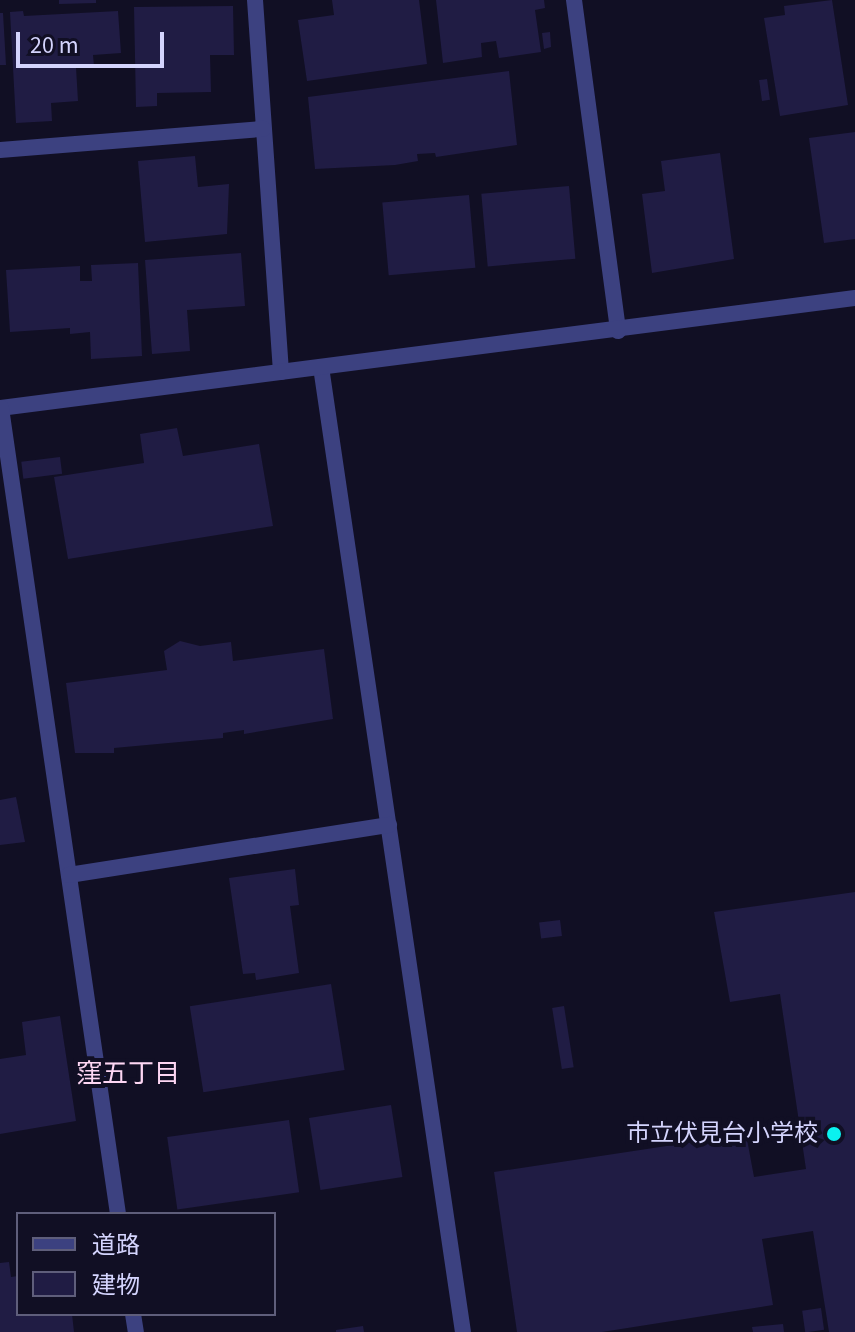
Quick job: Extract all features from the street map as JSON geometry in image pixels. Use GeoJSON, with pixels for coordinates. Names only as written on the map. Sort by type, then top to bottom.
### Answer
{"type":"FeatureCollection","features":[{"type":"Feature","properties":{"kind":"street"},"geometry":{"type":"LineString","coordinates":[[255,0],[281,372]]}},
{"type":"Feature","properties":{"kind":"street"},"geometry":{"type":"LineString","coordinates":[[574,0],[618,331]]}},
{"type":"Feature","properties":{"kind":"street"},"geometry":{"type":"LineString","coordinates":[[0,150],[263,129]]}},
{"type":"Feature","properties":{"kind":"street"},"geometry":{"type":"LineString","coordinates":[[118,1212],[0,408],[618,331],[855,298]]}},
{"type":"Feature","properties":{"kind":"street"},"geometry":{"type":"LineString","coordinates":[[321,367],[463,1332]]}},
{"type":"Feature","properties":{"kind":"street"},"geometry":{"type":"LineString","coordinates":[[69,875],[389,825]]}},
{"type":"Feature","properties":{"kind":"building"},"geometry":{"type":"Polygon","coordinates":[[[59,0],[96,0],[96,3],[59,4],[59,0]]]}},
{"type":"Feature","properties":{"kind":"building"},"geometry":{"type":"Polygon","coordinates":[[[332,0],[419,0],[427,64],[307,81],[298,20],[334,15],[332,0]]]}},
{"type":"Feature","properties":{"kind":"building"},"geometry":{"type":"Polygon","coordinates":[[[436,0],[544,0],[545,8],[535,10],[541,52],[499,58],[496,41],[481,43],[482,57],[443,63],[436,0]]]}},
{"type":"Feature","properties":{"kind":"building"},"geometry":{"type":"Polygon","coordinates":[[[832,0],[848,105],[780,116],[764,18],[785,15],[784,6],[832,0]]]}},
{"type":"Feature","properties":{"kind":"building"},"geometry":{"type":"Polygon","coordinates":[[[233,6],[234,55],[210,55],[211,92],[157,93],[157,106],[136,107],[134,7],[233,6]]]}},
{"type":"Feature","properties":{"kind":"building"},"geometry":{"type":"Polygon","coordinates":[[[23,11],[24,16],[118,11],[121,53],[93,55],[94,66],[76,67],[78,101],[51,103],[52,121],[16,123],[10,12],[23,11]]]}},
{"type":"Feature","properties":{"kind":"building"},"geometry":{"type":"Polygon","coordinates":[[[0,13],[3,13],[6,65],[0,65],[0,13]]]}},
{"type":"Feature","properties":{"kind":"building"},"geometry":{"type":"Polygon","coordinates":[[[550,32],[551,47],[544,49],[542,33],[550,32]]]}},
{"type":"Feature","properties":{"kind":"building"},"geometry":{"type":"Polygon","coordinates":[[[509,71],[517,145],[436,157],[435,153],[417,154],[418,161],[395,165],[315,169],[308,97],[509,71]]]}},
{"type":"Feature","properties":{"kind":"building"},"geometry":{"type":"Polygon","coordinates":[[[767,79],[770,100],[762,101],[759,80],[767,79]]]}},
{"type":"Feature","properties":{"kind":"building"},"geometry":{"type":"Polygon","coordinates":[[[855,132],[855,239],[824,243],[809,138],[855,132]]]}},
{"type":"Feature","properties":{"kind":"building"},"geometry":{"type":"Polygon","coordinates":[[[720,153],[734,259],[652,273],[642,194],[665,191],[661,161],[720,153]]]}},
{"type":"Feature","properties":{"kind":"building"},"geometry":{"type":"Polygon","coordinates":[[[195,156],[198,187],[229,184],[227,234],[145,242],[138,161],[195,156]]]}},
{"type":"Feature","properties":{"kind":"building"},"geometry":{"type":"Polygon","coordinates":[[[569,186],[575,259],[488,266],[481,194],[569,186]]]}},
{"type":"Feature","properties":{"kind":"building"},"geometry":{"type":"Polygon","coordinates":[[[469,195],[475,268],[389,275],[382,203],[469,195]]]}},
{"type":"Feature","properties":{"kind":"building"},"geometry":{"type":"Polygon","coordinates":[[[241,253],[245,306],[187,310],[190,351],[152,354],[145,260],[241,253]]]}},
{"type":"Feature","properties":{"kind":"building"},"geometry":{"type":"Polygon","coordinates":[[[138,263],[142,356],[91,359],[90,332],[70,334],[70,328],[10,332],[6,270],[80,266],[80,281],[92,281],[91,265],[138,263]]]}},
{"type":"Feature","properties":{"kind":"building"},"geometry":{"type":"Polygon","coordinates":[[[177,428],[183,456],[259,444],[273,526],[68,559],[54,477],[144,463],[140,434],[177,428]]]}},
{"type":"Feature","properties":{"kind":"building"},"geometry":{"type":"Polygon","coordinates":[[[60,457],[62,474],[23,479],[21,462],[60,457]]]}},
{"type":"Feature","properties":{"kind":"building"},"geometry":{"type":"Polygon","coordinates":[[[180,641],[200,646],[231,642],[233,661],[324,649],[333,719],[244,734],[244,730],[223,733],[223,738],[114,748],[114,753],[75,753],[66,683],[167,670],[164,651],[180,641]]]}},
{"type":"Feature","properties":{"kind":"building"},"geometry":{"type":"Polygon","coordinates":[[[16,797],[25,842],[0,845],[0,800],[16,797]]]}},
{"type":"Feature","properties":{"kind":"building"},"geometry":{"type":"Polygon","coordinates":[[[295,869],[299,905],[290,906],[299,973],[256,980],[255,973],[243,974],[229,878],[295,869]]]}},
{"type":"Feature","properties":{"kind":"building"},"geometry":{"type":"Polygon","coordinates":[[[855,892],[855,1332],[829,1332],[813,1231],[762,1239],[773,1305],[602,1332],[517,1332],[494,1172],[746,1134],[754,1177],[806,1169],[780,994],[730,1002],[714,912],[855,892]]]}},
{"type":"Feature","properties":{"kind":"building"},"geometry":{"type":"Polygon","coordinates":[[[560,920],[562,936],[541,938],[539,923],[560,920]]]}},
{"type":"Feature","properties":{"kind":"building"},"geometry":{"type":"Polygon","coordinates":[[[331,984],[345,1070],[203,1092],[190,1006],[331,984]]]}},
{"type":"Feature","properties":{"kind":"building"},"geometry":{"type":"Polygon","coordinates":[[[564,1006],[574,1067],[562,1069],[552,1008],[564,1006]]]}},
{"type":"Feature","properties":{"kind":"building"},"geometry":{"type":"Polygon","coordinates":[[[60,1016],[76,1121],[0,1134],[0,1059],[26,1055],[22,1022],[60,1016]]]}},
{"type":"Feature","properties":{"kind":"building"},"geometry":{"type":"Polygon","coordinates":[[[391,1105],[402,1177],[320,1190],[309,1118],[391,1105]]]}},
{"type":"Feature","properties":{"kind":"building"},"geometry":{"type":"Polygon","coordinates":[[[289,1120],[299,1192],[177,1209],[167,1137],[289,1120]]]}},
{"type":"Feature","properties":{"kind":"building"},"geometry":{"type":"Polygon","coordinates":[[[9,1262],[11,1277],[16,1276],[16,1316],[72,1316],[74,1332],[0,1332],[0,1263],[9,1262]]]}},
{"type":"Feature","properties":{"kind":"building"},"geometry":{"type":"Polygon","coordinates":[[[821,1308],[824,1330],[805,1332],[802,1311],[821,1308]]]}},
{"type":"Feature","properties":{"kind":"building"},"geometry":{"type":"Polygon","coordinates":[[[783,1324],[784,1332],[753,1332],[752,1327],[783,1324]]]}},
{"type":"Feature","properties":{"kind":"building"},"geometry":{"type":"Polygon","coordinates":[[[363,1326],[364,1332],[336,1332],[336,1330],[363,1326]]]}},
{"type":"Feature","properties":{"kind":"place","name":"市立伏見台小学校"},"geometry":{"type":"Point","coordinates":[834,1134]}},
{"type":"Feature","properties":{"kind":"district","name":"窪五丁目"},"geometry":{"type":"Point","coordinates":[128,1074]}}]}
